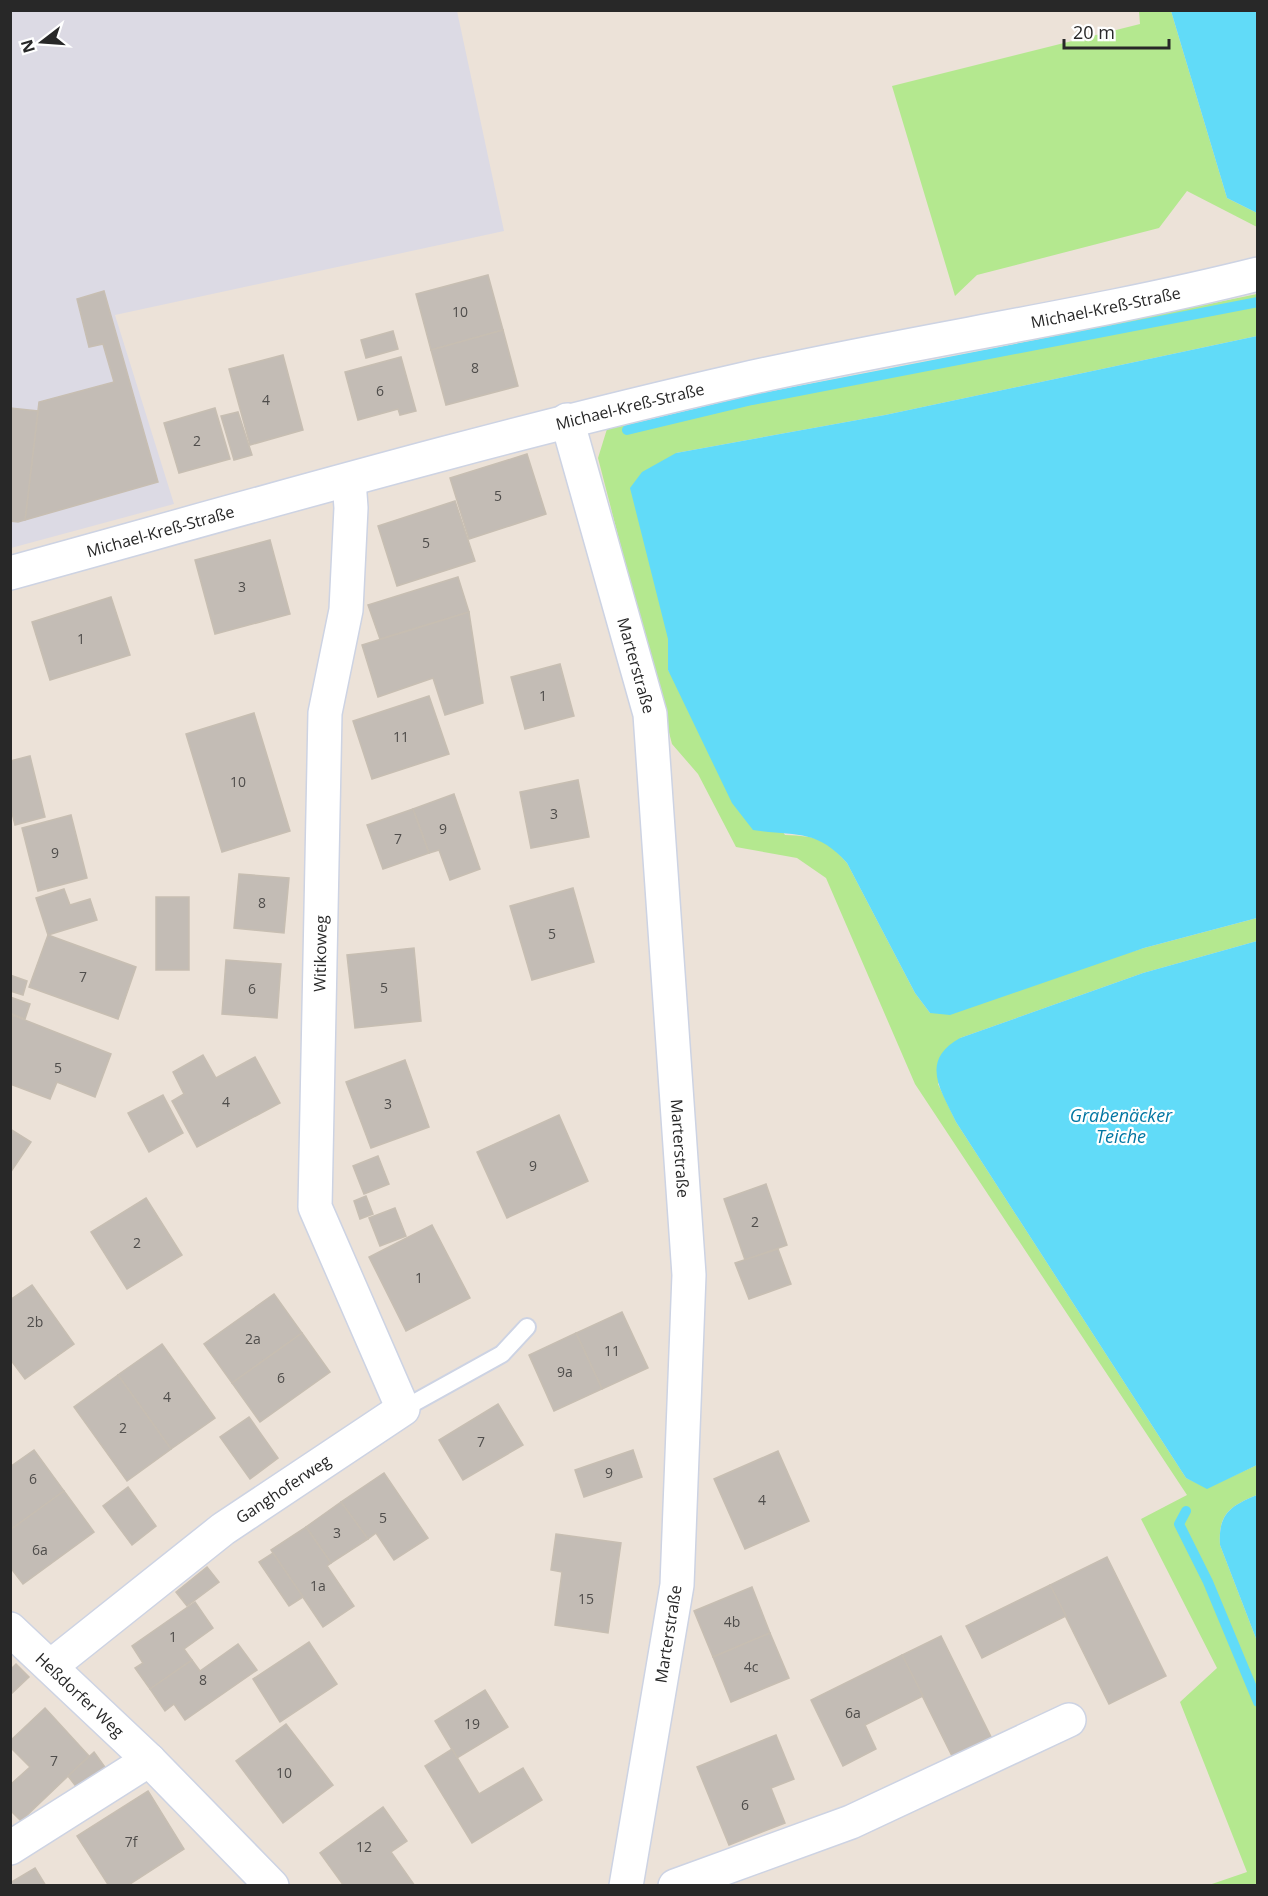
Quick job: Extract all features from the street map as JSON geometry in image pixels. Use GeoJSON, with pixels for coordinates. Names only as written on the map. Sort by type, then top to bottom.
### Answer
{"type":"FeatureCollection","features":[{"type":"Feature","properties":{"kind":"street","name":"Michael-Kreß-Straße"},"geometry":{"type":"LineString","coordinates":[[10,573],[567,420],[861,352],[969,336],[1257,274]]}},
{"type":"Feature","properties":{"kind":"street","name":"Marterstraße"},"geometry":{"type":"LineString","coordinates":[[567,420],[650,714],[689,1275],[677,1585],[626,1886]]}},
{"type":"Feature","properties":{"kind":"street","name":"Witikoweg"},"geometry":{"type":"LineString","coordinates":[[349,480],[351,508],[345,610],[325,713],[315,1207],[403,1409]]}},
{"type":"Feature","properties":{"kind":"street","name":"Ganghoferweg"},"geometry":{"type":"LineString","coordinates":[[51,1666],[223,1529],[403,1409]]}},
{"type":"Feature","properties":{"kind":"street","name":"Heßdorfer Weg"},"geometry":{"type":"LineString","coordinates":[[10,1629],[149,1760],[272,1886]]}},
{"type":"Feature","properties":{"kind":"street"},"geometry":{"type":"LineString","coordinates":[[675,1886],[851,1822],[1069,1720]]}},
{"type":"Feature","properties":{"kind":"street"},"geometry":{"type":"LineString","coordinates":[[10,1848],[149,1760]]}},
{"type":"Feature","properties":{"kind":"lane","name":"Ganghoferweg"},"geometry":{"type":"LineString","coordinates":[[403,1409],[502,1354],[527,1327]]}},
{"type":"Feature","properties":{"kind":"shaded area"},"geometry":{"type":"Polygon","coordinates":[[[11,11],[457,11],[504,231],[115,315],[174,504],[11,548],[11,11]]]}},
{"type":"Feature","properties":{"kind":"green space"},"geometry":{"type":"Polygon","coordinates":[[[1139,11],[1171,11],[1227,198],[1257,213],[1257,227],[1187,191],[1159,228],[977,275],[955,296],[892,86],[1140,24],[1139,11]]]}},
{"type":"Feature","properties":{"kind":"green space"},"geometry":{"type":"Polygon","coordinates":[[[1257,294],[1257,336],[885,415],[676,453],[668,639],[668,670],[785,835],[805,836],[820,840],[847,863],[915,993],[930,1013],[1144,948],[1257,918],[1257,941],[1143,973],[960,1038],[938,1084],[956,1122],[1186,1478],[1207,1488],[1257,1465],[1257,1495],[1228,1512],[1221,1526],[1220,1545],[1257,1641],[1257,1885],[1209,1885],[1247,1872],[1180,1702],[1217,1668],[1141,1519],[1187,1495],[915,1084],[826,878],[797,858],[736,847],[698,774],[672,744],[598,458],[607,429],[1257,294]]]}},
{"type":"Feature","properties":{"kind":"water"},"geometry":{"type":"Polygon","coordinates":[[[1171,11],[1257,11],[1257,213],[1227,198],[1171,11]]]}},
{"type":"Feature","properties":{"kind":"water"},"geometry":{"type":"Polygon","coordinates":[[[1257,336],[1257,918],[1144,948],[950,1015],[930,1013],[915,993],[847,863],[836,852],[815,839],[753,830],[732,803],[668,670],[668,639],[630,488],[642,472],[676,453],[885,415],[1257,336]]]}},
{"type":"Feature","properties":{"kind":"water","name":"Grabenäcker Teiche"},"geometry":{"type":"Polygon","coordinates":[[[1257,941],[1257,1465],[1207,1489],[1186,1478],[956,1122],[940,1087],[937,1066],[940,1056],[947,1047],[960,1038],[1143,973],[1257,941]]]}},
{"type":"Feature","properties":{"kind":"water"},"geometry":{"type":"Polygon","coordinates":[[[1257,1495],[1257,1641],[1220,1545],[1220,1534],[1228,1512],[1257,1495]]]}},
{"type":"Feature","properties":{"kind":"building"},"geometry":{"type":"Polygon","coordinates":[[[488,275],[503,330],[431,350],[416,294],[488,275]]]}},
{"type":"Feature","properties":{"kind":"building"},"geometry":{"type":"Polygon","coordinates":[[[104,291],[158,482],[25,520],[39,402],[114,382],[103,344],[89,347],[77,299],[104,291]]]}},
{"type":"Feature","properties":{"kind":"building"},"geometry":{"type":"Polygon","coordinates":[[[503,330],[518,386],[446,405],[431,350],[503,330]]]}},
{"type":"Feature","properties":{"kind":"building"},"geometry":{"type":"Polygon","coordinates":[[[393,331],[398,349],[366,358],[361,340],[393,331]]]}},
{"type":"Feature","properties":{"kind":"building"},"geometry":{"type":"Polygon","coordinates":[[[283,355],[303,430],[250,445],[229,369],[283,355]]]}},
{"type":"Feature","properties":{"kind":"building"},"geometry":{"type":"Polygon","coordinates":[[[401,357],[416,411],[400,415],[398,409],[358,420],[345,372],[401,357]]]}},
{"type":"Feature","properties":{"kind":"building"},"geometry":{"type":"Polygon","coordinates":[[[10,408],[38,411],[25,520],[18,522],[10,521],[10,408]]]}},
{"type":"Feature","properties":{"kind":"building"},"geometry":{"type":"Polygon","coordinates":[[[215,408],[230,459],[179,473],[164,423],[215,408]]]}},
{"type":"Feature","properties":{"kind":"building"},"geometry":{"type":"Polygon","coordinates":[[[238,412],[252,455],[234,460],[221,416],[238,412]]]}},
{"type":"Feature","properties":{"kind":"building"},"geometry":{"type":"Polygon","coordinates":[[[527,454],[546,514],[469,539],[450,478],[527,454]]]}},
{"type":"Feature","properties":{"kind":"building"},"geometry":{"type":"Polygon","coordinates":[[[455,501],[475,561],[397,586],[378,526],[455,501]]]}},
{"type":"Feature","properties":{"kind":"building"},"geometry":{"type":"Polygon","coordinates":[[[270,540],[290,614],[215,634],[195,560],[270,540]]]}},
{"type":"Feature","properties":{"kind":"building"},"geometry":{"type":"Polygon","coordinates":[[[458,577],[469,612],[380,639],[368,605],[458,577]]]}},
{"type":"Feature","properties":{"kind":"building"},"geometry":{"type":"Polygon","coordinates":[[[111,597],[130,655],[50,680],[32,622],[111,597]]]}},
{"type":"Feature","properties":{"kind":"building"},"geometry":{"type":"Polygon","coordinates":[[[469,612],[483,703],[445,715],[433,678],[378,697],[362,645],[469,612]]]}},
{"type":"Feature","properties":{"kind":"building"},"geometry":{"type":"Polygon","coordinates":[[[560,664],[574,716],[525,729],[511,677],[560,664]]]}},
{"type":"Feature","properties":{"kind":"building"},"geometry":{"type":"Polygon","coordinates":[[[429,696],[449,754],[372,779],[353,721],[429,696]]]}},
{"type":"Feature","properties":{"kind":"building"},"geometry":{"type":"Polygon","coordinates":[[[254,713],[290,831],[222,852],[186,734],[254,713]]]}},
{"type":"Feature","properties":{"kind":"building"},"geometry":{"type":"Polygon","coordinates":[[[30,756],[45,817],[15,825],[10,805],[10,761],[30,756]]]}},
{"type":"Feature","properties":{"kind":"building"},"geometry":{"type":"Polygon","coordinates":[[[578,780],[589,837],[531,848],[520,792],[578,780]]]}},
{"type":"Feature","properties":{"kind":"building"},"geometry":{"type":"Polygon","coordinates":[[[454,794],[480,869],[450,880],[439,850],[429,853],[413,809],[454,794]]]}},
{"type":"Feature","properties":{"kind":"building"},"geometry":{"type":"Polygon","coordinates":[[[413,809],[429,853],[383,869],[367,825],[413,809]]]}},
{"type":"Feature","properties":{"kind":"building"},"geometry":{"type":"Polygon","coordinates":[[[71,815],[87,878],[38,891],[22,828],[71,815]]]}},
{"type":"Feature","properties":{"kind":"building"},"geometry":{"type":"Polygon","coordinates":[[[239,874],[289,878],[284,933],[234,928],[239,874]]]}},
{"type":"Feature","properties":{"kind":"building"},"geometry":{"type":"Polygon","coordinates":[[[573,888],[594,962],[532,980],[510,906],[573,888]]]}},
{"type":"Feature","properties":{"kind":"building"},"geometry":{"type":"Polygon","coordinates":[[[64,889],[70,905],[90,899],[97,920],[48,935],[36,898],[64,889]]]}},
{"type":"Feature","properties":{"kind":"building"},"geometry":{"type":"Polygon","coordinates":[[[156,897],[189,897],[189,970],[156,970],[156,897]]]}},
{"type":"Feature","properties":{"kind":"building"},"geometry":{"type":"Polygon","coordinates":[[[48,935],[136,967],[118,1019],[29,987],[48,935]]]}},
{"type":"Feature","properties":{"kind":"building"},"geometry":{"type":"Polygon","coordinates":[[[414,948],[421,1021],[355,1028],[347,955],[414,948]]]}},
{"type":"Feature","properties":{"kind":"building"},"geometry":{"type":"Polygon","coordinates":[[[226,960],[281,964],[277,1018],[222,1014],[226,960]]]}},
{"type":"Feature","properties":{"kind":"building"},"geometry":{"type":"Polygon","coordinates":[[[10,975],[27,981],[23,995],[10,991],[10,975]]]}},
{"type":"Feature","properties":{"kind":"building"},"geometry":{"type":"Polygon","coordinates":[[[10,997],[30,1004],[25,1019],[10,1013],[10,997]]]}},
{"type":"Feature","properties":{"kind":"building"},"geometry":{"type":"Polygon","coordinates":[[[12,1015],[111,1054],[95,1097],[57,1082],[50,1099],[10,1084],[12,1015]]]}},
{"type":"Feature","properties":{"kind":"building"},"geometry":{"type":"Polygon","coordinates":[[[203,1055],[216,1078],[255,1057],[280,1103],[197,1147],[172,1101],[184,1094],[173,1072],[203,1055]]]}},
{"type":"Feature","properties":{"kind":"building"},"geometry":{"type":"Polygon","coordinates":[[[405,1060],[429,1127],[371,1148],[346,1082],[405,1060]]]}},
{"type":"Feature","properties":{"kind":"building"},"geometry":{"type":"Polygon","coordinates":[[[163,1095],[183,1133],[149,1152],[128,1113],[163,1095]]]}},
{"type":"Feature","properties":{"kind":"building"},"geometry":{"type":"Polygon","coordinates":[[[559,1115],[588,1181],[507,1218],[477,1152],[559,1115]]]}},
{"type":"Feature","properties":{"kind":"building"},"geometry":{"type":"Polygon","coordinates":[[[10,1129],[31,1142],[10,1173],[10,1129]]]}},
{"type":"Feature","properties":{"kind":"building"},"geometry":{"type":"Polygon","coordinates":[[[378,1156],[389,1184],[364,1194],[353,1166],[378,1156]]]}},
{"type":"Feature","properties":{"kind":"building"},"geometry":{"type":"Polygon","coordinates":[[[766,1184],[787,1245],[745,1260],[724,1199],[766,1184]]]}},
{"type":"Feature","properties":{"kind":"building"},"geometry":{"type":"Polygon","coordinates":[[[366,1196],[373,1214],[360,1219],[354,1201],[366,1196]]]}},
{"type":"Feature","properties":{"kind":"building"},"geometry":{"type":"Polygon","coordinates":[[[146,1198],[182,1255],[127,1289],[91,1232],[146,1198]]]}},
{"type":"Feature","properties":{"kind":"building"},"geometry":{"type":"Polygon","coordinates":[[[395,1208],[406,1236],[380,1246],[369,1218],[395,1208]]]}},
{"type":"Feature","properties":{"kind":"building"},"geometry":{"type":"Polygon","coordinates":[[[432,1225],[470,1298],[406,1331],[369,1257],[432,1225]]]}},
{"type":"Feature","properties":{"kind":"building"},"geometry":{"type":"Polygon","coordinates":[[[778,1249],[791,1284],[749,1299],[735,1263],[778,1249]]]}},
{"type":"Feature","properties":{"kind":"building"},"geometry":{"type":"Polygon","coordinates":[[[32,1285],[74,1344],[25,1379],[10,1359],[10,1300],[32,1285]]]}},
{"type":"Feature","properties":{"kind":"building"},"geometry":{"type":"Polygon","coordinates":[[[274,1294],[302,1333],[232,1383],[204,1344],[274,1294]]]}},
{"type":"Feature","properties":{"kind":"building"},"geometry":{"type":"Polygon","coordinates":[[[622,1312],[648,1368],[602,1389],[576,1333],[622,1312]]]}},
{"type":"Feature","properties":{"kind":"building"},"geometry":{"type":"Polygon","coordinates":[[[302,1333],[330,1372],[260,1422],[232,1383],[302,1333]]]}},
{"type":"Feature","properties":{"kind":"building"},"geometry":{"type":"Polygon","coordinates":[[[576,1333],[602,1389],[554,1411],[529,1355],[576,1333]]]}},
{"type":"Feature","properties":{"kind":"building"},"geometry":{"type":"Polygon","coordinates":[[[162,1344],[215,1418],[171,1449],[118,1375],[162,1344]]]}},
{"type":"Feature","properties":{"kind":"building"},"geometry":{"type":"Polygon","coordinates":[[[118,1375],[171,1449],[127,1481],[74,1407],[118,1375]]]}},
{"type":"Feature","properties":{"kind":"building"},"geometry":{"type":"Polygon","coordinates":[[[498,1404],[523,1445],[463,1480],[439,1440],[498,1404]]]}},
{"type":"Feature","properties":{"kind":"building"},"geometry":{"type":"Polygon","coordinates":[[[249,1417],[278,1458],[250,1479],[220,1437],[249,1417]]]}},
{"type":"Feature","properties":{"kind":"building"},"geometry":{"type":"Polygon","coordinates":[[[34,1450],[64,1491],[10,1530],[10,1467],[34,1450]]]}},
{"type":"Feature","properties":{"kind":"building"},"geometry":{"type":"Polygon","coordinates":[[[633,1450],[642,1477],[584,1497],[575,1470],[633,1450]]]}},
{"type":"Feature","properties":{"kind":"building"},"geometry":{"type":"Polygon","coordinates":[[[778,1451],[809,1521],[745,1549],[714,1479],[778,1451]]]}},
{"type":"Feature","properties":{"kind":"building"},"geometry":{"type":"Polygon","coordinates":[[[384,1473],[428,1538],[394,1560],[376,1533],[368,1539],[341,1502],[384,1473]]]}},
{"type":"Feature","properties":{"kind":"building"},"geometry":{"type":"Polygon","coordinates":[[[128,1487],[156,1526],[132,1545],[103,1506],[128,1487]]]}},
{"type":"Feature","properties":{"kind":"building"},"geometry":{"type":"Polygon","coordinates":[[[64,1491],[94,1532],[23,1584],[10,1567],[10,1530],[64,1491]]]}},
{"type":"Feature","properties":{"kind":"building"},"geometry":{"type":"Polygon","coordinates":[[[341,1502],[368,1539],[331,1563],[306,1527],[341,1502]]]}},
{"type":"Feature","properties":{"kind":"building"},"geometry":{"type":"Polygon","coordinates":[[[306,1527],[331,1563],[327,1566],[354,1606],[323,1627],[271,1550],[306,1527]]]}},
{"type":"Feature","properties":{"kind":"building"},"geometry":{"type":"Polygon","coordinates":[[[556,1534],[621,1543],[608,1633],[555,1625],[562,1572],[551,1570],[556,1534]]]}},
{"type":"Feature","properties":{"kind":"building"},"geometry":{"type":"Polygon","coordinates":[[[273,1553],[303,1597],[289,1606],[259,1562],[273,1553]]]}},
{"type":"Feature","properties":{"kind":"building"},"geometry":{"type":"Polygon","coordinates":[[[1107,1557],[1166,1676],[1109,1704],[1050,1585],[1107,1557]]]}},
{"type":"Feature","properties":{"kind":"building"},"geometry":{"type":"Polygon","coordinates":[[[207,1567],[219,1582],[187,1606],[176,1592],[207,1567]]]}},
{"type":"Feature","properties":{"kind":"building"},"geometry":{"type":"Polygon","coordinates":[[[1050,1585],[1066,1616],[982,1658],[966,1626],[1050,1585]]]}},
{"type":"Feature","properties":{"kind":"building"},"geometry":{"type":"Polygon","coordinates":[[[752,1587],[770,1633],[713,1657],[694,1611],[752,1587]]]}},
{"type":"Feature","properties":{"kind":"building"},"geometry":{"type":"Polygon","coordinates":[[[195,1602],[213,1628],[184,1649],[192,1660],[150,1689],[135,1668],[143,1663],[132,1646],[195,1602]]]}},
{"type":"Feature","properties":{"kind":"building"},"geometry":{"type":"Polygon","coordinates":[[[770,1633],[789,1678],[731,1702],[713,1657],[770,1633]]]}},
{"type":"Feature","properties":{"kind":"building"},"geometry":{"type":"Polygon","coordinates":[[[941,1636],[994,1743],[955,1762],[902,1655],[941,1636]]]}},
{"type":"Feature","properties":{"kind":"building"},"geometry":{"type":"Polygon","coordinates":[[[309,1642],[337,1684],[280,1722],[253,1679],[309,1642]]]}},
{"type":"Feature","properties":{"kind":"building"},"geometry":{"type":"Polygon","coordinates":[[[238,1644],[257,1670],[185,1720],[174,1704],[165,1711],[150,1689],[192,1660],[200,1671],[238,1644]]]}},
{"type":"Feature","properties":{"kind":"building"},"geometry":{"type":"Polygon","coordinates":[[[902,1655],[923,1696],[865,1725],[876,1749],[843,1766],[811,1700],[902,1655]]]}},
{"type":"Feature","properties":{"kind":"building"},"geometry":{"type":"Polygon","coordinates":[[[16,1664],[29,1677],[10,1695],[10,1670],[16,1664]]]}},
{"type":"Feature","properties":{"kind":"building"},"geometry":{"type":"Polygon","coordinates":[[[485,1690],[508,1727],[457,1758],[435,1721],[485,1690]]]}},
{"type":"Feature","properties":{"kind":"building"},"geometry":{"type":"Polygon","coordinates":[[[45,1708],[89,1756],[21,1821],[10,1810],[10,1785],[30,1767],[10,1747],[10,1741],[45,1708]]]}},
{"type":"Feature","properties":{"kind":"building"},"geometry":{"type":"Polygon","coordinates":[[[286,1724],[333,1785],[283,1823],[236,1761],[286,1724]]]}},
{"type":"Feature","properties":{"kind":"building"},"geometry":{"type":"Polygon","coordinates":[[[776,1735],[794,1779],[771,1788],[785,1823],[729,1845],[697,1767],[776,1735]]]}},
{"type":"Feature","properties":{"kind":"building"},"geometry":{"type":"Polygon","coordinates":[[[452,1749],[479,1794],[523,1768],[542,1800],[472,1843],[425,1766],[452,1749]]]}},
{"type":"Feature","properties":{"kind":"building"},"geometry":{"type":"Polygon","coordinates":[[[94,1752],[107,1770],[78,1789],[68,1776],[94,1752]]]}},
{"type":"Feature","properties":{"kind":"building"},"geometry":{"type":"Polygon","coordinates":[[[148,1791],[184,1849],[127,1886],[109,1886],[77,1836],[148,1791]]]}},
{"type":"Feature","properties":{"kind":"building"},"geometry":{"type":"Polygon","coordinates":[[[383,1807],[407,1841],[391,1852],[415,1886],[344,1886],[320,1853],[383,1807]]]}},
{"type":"Feature","properties":{"kind":"building"},"geometry":{"type":"Polygon","coordinates":[[[35,1868],[46,1886],[10,1886],[10,1883],[35,1868]]]}},
{"type":"Feature","properties":{"kind":"waterway"},"geometry":{"type":"LineString","coordinates":[[627,430],[752,400],[1258,302]]}},
{"type":"Feature","properties":{"kind":"waterway"},"geometry":{"type":"LineString","coordinates":[[1186,1511],[1179,1524],[1208,1582],[1258,1702]]}}]}
